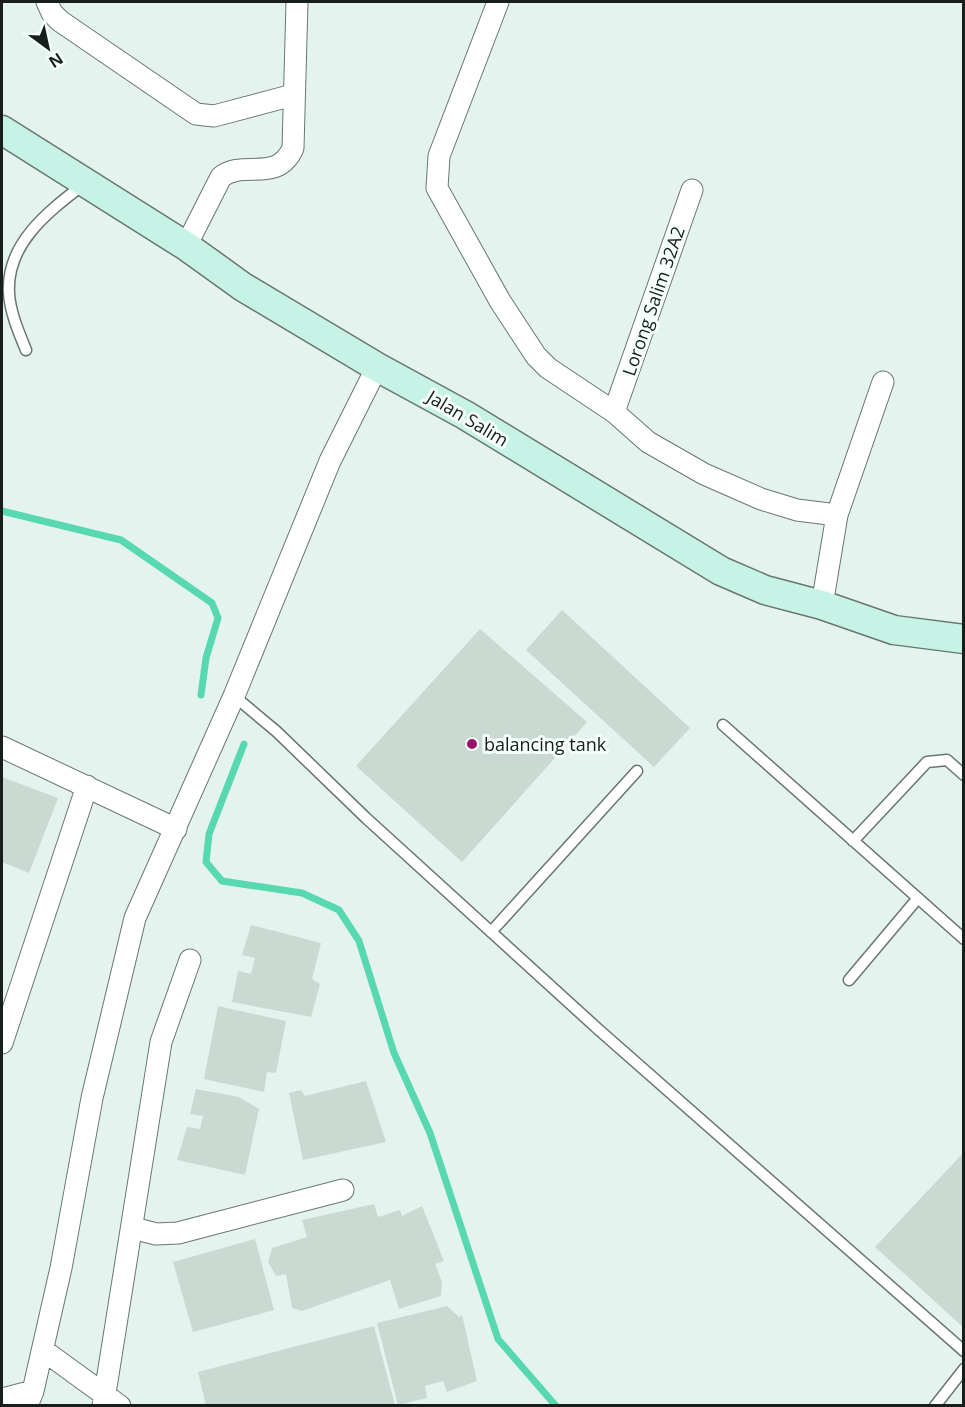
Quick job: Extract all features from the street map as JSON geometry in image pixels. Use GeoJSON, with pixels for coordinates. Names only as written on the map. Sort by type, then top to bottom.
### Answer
{"type":"FeatureCollection","features":[{"type":"Feature","properties":{"kind":"street"},"geometry":{"type":"LineString","coordinates":[[47,2],[52,13],[60,21],[196,114],[214,116],[293,95]]}},
{"type":"Feature","properties":{"kind":"street"},"geometry":{"type":"LineString","coordinates":[[186,246],[221,177],[231,171],[272,168],[288,160],[293,148],[297,2]]}},
{"type":"Feature","properties":{"kind":"street"},"geometry":{"type":"LineString","coordinates":[[498,2],[439,156],[437,188],[500,301],[536,356],[548,368],[614,412],[648,442],[704,474],[762,500],[798,510],[837,515]]}},
{"type":"Feature","properties":{"kind":"street","name":"Jalan Salim"},"geometry":{"type":"LineString","coordinates":[[2,130],[84,184],[186,246],[243,287],[377,367],[465,414],[721,571],[765,590],[822,605],[894,630],[963,639]]}},
{"type":"Feature","properties":{"kind":"street","name":"Lorong Salim 32A2"},"geometry":{"type":"LineString","coordinates":[[614,412],[692,190]]}},
{"type":"Feature","properties":{"kind":"street"},"geometry":{"type":"LineString","coordinates":[[2,1399],[30,1398],[62,1268],[92,1098],[135,918],[234,696],[330,461],[377,367]]}},
{"type":"Feature","properties":{"kind":"street"},"geometry":{"type":"LineString","coordinates":[[822,605],[837,515],[883,382]]}},
{"type":"Feature","properties":{"kind":"street"},"geometry":{"type":"LineString","coordinates":[[2,747],[176,830]]}},
{"type":"Feature","properties":{"kind":"street"},"geometry":{"type":"LineString","coordinates":[[2,1043],[87,786]]}},
{"type":"Feature","properties":{"kind":"street"},"geometry":{"type":"LineString","coordinates":[[110,1403],[161,1042],[190,960]]}},
{"type":"Feature","properties":{"kind":"street"},"geometry":{"type":"LineString","coordinates":[[133,1228],[156,1234],[178,1233],[343,1190]]}},
{"type":"Feature","properties":{"kind":"street"},"geometry":{"type":"LineString","coordinates":[[43,1350],[110,1403]]}},
{"type":"Feature","properties":{"kind":"lane"},"geometry":{"type":"LineString","coordinates":[[26,350],[9,293],[13,263],[21,242],[58,204],[84,184]]}},
{"type":"Feature","properties":{"kind":"lane"},"geometry":{"type":"LineString","coordinates":[[234,696],[276,731],[366,818],[491,932],[963,1351]]}},
{"type":"Feature","properties":{"kind":"lane"},"geometry":{"type":"LineString","coordinates":[[723,725],[963,939]]}},
{"type":"Feature","properties":{"kind":"lane"},"geometry":{"type":"LineString","coordinates":[[853,841],[927,762],[947,760],[963,774]]}},
{"type":"Feature","properties":{"kind":"lane"},"geometry":{"type":"LineString","coordinates":[[491,932],[637,771]]}},
{"type":"Feature","properties":{"kind":"lane"},"geometry":{"type":"LineString","coordinates":[[849,981],[918,898]]}},
{"type":"Feature","properties":{"kind":"lane"},"geometry":{"type":"LineString","coordinates":[[934,1406],[963,1369]]}},
{"type":"Feature","properties":{"kind":"building"},"geometry":{"type":"Polygon","coordinates":[[[562,610],[690,728],[654,767],[526,650],[562,610]]]}},
{"type":"Feature","properties":{"kind":"building","name":"balancing tank"},"geometry":{"type":"Polygon","coordinates":[[[480,629],[587,722],[462,862],[356,766],[480,629]]]}},
{"type":"Feature","properties":{"kind":"building"},"geometry":{"type":"Polygon","coordinates":[[[2,777],[58,798],[29,873],[2,862],[2,777]]]}},
{"type":"Feature","properties":{"kind":"building"},"geometry":{"type":"Polygon","coordinates":[[[251,925],[321,943],[312,979],[320,984],[311,1017],[232,1002],[238,971],[251,974],[255,958],[242,955],[251,925]]]}},
{"type":"Feature","properties":{"kind":"building"},"geometry":{"type":"Polygon","coordinates":[[[218,1006],[286,1021],[276,1073],[267,1072],[264,1092],[204,1079],[218,1006]]]}},
{"type":"Feature","properties":{"kind":"building"},"geometry":{"type":"Polygon","coordinates":[[[366,1081],[386,1142],[303,1160],[289,1093],[301,1090],[305,1096],[366,1081]]]}},
{"type":"Feature","properties":{"kind":"building"},"geometry":{"type":"Polygon","coordinates":[[[196,1089],[239,1097],[259,1109],[245,1175],[177,1160],[187,1127],[200,1129],[203,1116],[190,1114],[196,1089]]]}},
{"type":"Feature","properties":{"kind":"building"},"geometry":{"type":"Polygon","coordinates":[[[964,1152],[964,1328],[875,1247],[964,1152]]]}},
{"type":"Feature","properties":{"kind":"building"},"geometry":{"type":"Polygon","coordinates":[[[374,1204],[378,1217],[400,1210],[402,1216],[422,1206],[444,1261],[435,1264],[442,1282],[441,1296],[399,1309],[390,1280],[302,1311],[292,1308],[286,1274],[276,1276],[268,1262],[272,1248],[307,1237],[302,1220],[374,1204]]]}},
{"type":"Feature","properties":{"kind":"building"},"geometry":{"type":"Polygon","coordinates":[[[255,1239],[274,1310],[193,1332],[173,1262],[255,1239]]]}},
{"type":"Feature","properties":{"kind":"building"},"geometry":{"type":"Polygon","coordinates":[[[447,1306],[459,1317],[462,1315],[477,1381],[447,1392],[443,1381],[425,1386],[427,1398],[398,1405],[377,1323],[447,1306]]]}},
{"type":"Feature","properties":{"kind":"building"},"geometry":{"type":"Polygon","coordinates":[[[374,1326],[395,1405],[206,1406],[198,1372],[374,1326]]]}},
{"type":"Feature","properties":{"kind":"waterway"},"geometry":{"type":"LineString","coordinates":[[2,511],[121,540],[212,603],[218,618],[206,658],[201,695]]}},
{"type":"Feature","properties":{"kind":"waterway"},"geometry":{"type":"LineString","coordinates":[[244,744],[209,834],[206,862],[222,881],[302,893],[339,910],[359,941],[394,1053],[430,1133],[498,1339],[556,1406]]}},
{"type":"Feature","properties":{"kind":"place","name":"balancing tank"},"geometry":{"type":"Point","coordinates":[472,744]}}]}
